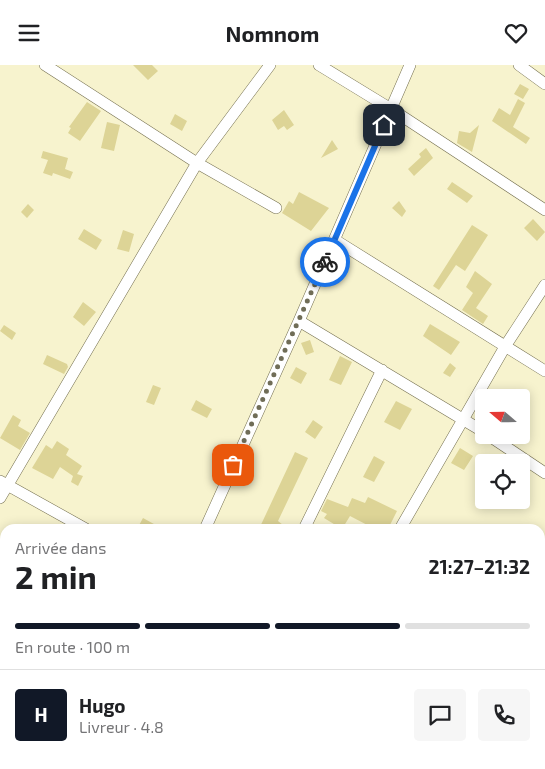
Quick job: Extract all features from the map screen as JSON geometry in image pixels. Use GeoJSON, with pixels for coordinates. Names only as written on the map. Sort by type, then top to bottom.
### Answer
{"type":"FeatureCollection","features":[{"type":"Feature","properties":{"kind":"street"},"geometry":{"type":"LineString","coordinates":[[45,65],[197,163],[276,208]]}},
{"type":"Feature","properties":{"kind":"street"},"geometry":{"type":"LineString","coordinates":[[0,498],[4,483],[197,163],[270,65]]}},
{"type":"Feature","properties":{"kind":"street"},"geometry":{"type":"LineString","coordinates":[[319,65],[391,109],[545,210]]}},
{"type":"Feature","properties":{"kind":"street"},"geometry":{"type":"LineString","coordinates":[[207,524],[299,321],[410,65]]}},
{"type":"Feature","properties":{"kind":"street"},"geometry":{"type":"LineString","coordinates":[[519,65],[545,84]]}},
{"type":"Feature","properties":{"kind":"street"},"geometry":{"type":"LineString","coordinates":[[334,240],[506,345],[545,371]]}},
{"type":"Feature","properties":{"kind":"street"},"geometry":{"type":"LineString","coordinates":[[403,524],[506,345],[544,288]]}},
{"type":"Feature","properties":{"kind":"street"},"geometry":{"type":"LineString","coordinates":[[299,321],[475,426]]}},
{"type":"Feature","properties":{"kind":"street"},"geometry":{"type":"LineString","coordinates":[[306,524],[382,370]]}},
{"type":"Feature","properties":{"kind":"street"},"geometry":{"type":"LineString","coordinates":[[502,444],[545,473]]}},
{"type":"Feature","properties":{"kind":"street"},"geometry":{"type":"LineString","coordinates":[[4,483],[77,524]]}},
{"type":"Feature","properties":{"kind":"building"},"geometry":{"type":"Polygon","coordinates":[[[133,65],[152,65],[158,71],[148,80],[133,65]]]}},
{"type":"Feature","properties":{"kind":"building"},"geometry":{"type":"Polygon","coordinates":[[[520,84],[529,89],[523,99],[514,94],[520,84]]]}},
{"type":"Feature","properties":{"kind":"building"},"geometry":{"type":"Polygon","coordinates":[[[518,99],[525,103],[513,127],[530,138],[526,144],[492,121],[499,108],[510,115],[518,99]]]}},
{"type":"Feature","properties":{"kind":"building"},"geometry":{"type":"Polygon","coordinates":[[[87,102],[101,111],[80,141],[68,133],[71,128],[69,127],[87,102]]]}},
{"type":"Feature","properties":{"kind":"building"},"geometry":{"type":"Polygon","coordinates":[[[284,110],[294,125],[287,130],[284,126],[278,130],[272,120],[284,110]]]}},
{"type":"Feature","properties":{"kind":"building"},"geometry":{"type":"Polygon","coordinates":[[[175,114],[187,121],[182,131],[170,124],[175,114]]]}},
{"type":"Feature","properties":{"kind":"building"},"geometry":{"type":"Polygon","coordinates":[[[107,122],[120,125],[114,151],[101,148],[107,122]]]}},
{"type":"Feature","properties":{"kind":"building"},"geometry":{"type":"Polygon","coordinates":[[[479,125],[472,152],[457,143],[459,131],[470,133],[479,125]]]}},
{"type":"Feature","properties":{"kind":"building"},"geometry":{"type":"Polygon","coordinates":[[[332,140],[338,149],[321,158],[332,140]]]}},
{"type":"Feature","properties":{"kind":"building"},"geometry":{"type":"Polygon","coordinates":[[[426,148],[433,158],[414,176],[408,169],[421,157],[419,154],[426,148]]]}},
{"type":"Feature","properties":{"kind":"building"},"geometry":{"type":"Polygon","coordinates":[[[43,151],[68,158],[65,169],[73,172],[70,179],[53,173],[52,176],[43,173],[48,160],[41,158],[43,151]]]}},
{"type":"Feature","properties":{"kind":"building"},"geometry":{"type":"Polygon","coordinates":[[[452,182],[473,196],[467,203],[447,189],[452,182]]]}},
{"type":"Feature","properties":{"kind":"building"},"geometry":{"type":"Polygon","coordinates":[[[299,192],[329,208],[311,231],[282,213],[289,201],[293,204],[299,192]]]}},
{"type":"Feature","properties":{"kind":"building"},"geometry":{"type":"Polygon","coordinates":[[[399,201],[406,211],[402,217],[392,208],[399,201]]]}},
{"type":"Feature","properties":{"kind":"building"},"geometry":{"type":"Polygon","coordinates":[[[28,204],[34,210],[27,218],[21,212],[28,204]]]}},
{"type":"Feature","properties":{"kind":"building"},"geometry":{"type":"Polygon","coordinates":[[[533,219],[545,232],[537,241],[524,228],[533,219]]]}},
{"type":"Feature","properties":{"kind":"building"},"geometry":{"type":"Polygon","coordinates":[[[472,225],[488,235],[465,271],[456,265],[439,290],[433,286],[472,225]]]}},
{"type":"Feature","properties":{"kind":"building"},"geometry":{"type":"Polygon","coordinates":[[[84,229],[102,240],[96,250],[78,239],[84,229]]]}},
{"type":"Feature","properties":{"kind":"building"},"geometry":{"type":"Polygon","coordinates":[[[123,230],[134,234],[129,252],[117,249],[123,230]]]}},
{"type":"Feature","properties":{"kind":"building"},"geometry":{"type":"Polygon","coordinates":[[[475,271],[492,284],[476,308],[488,316],[483,324],[462,310],[473,293],[466,287],[475,271]]]}},
{"type":"Feature","properties":{"kind":"building"},"geometry":{"type":"Polygon","coordinates":[[[83,302],[96,312],[84,326],[73,317],[83,302]]]}},
{"type":"Feature","properties":{"kind":"building"},"geometry":{"type":"Polygon","coordinates":[[[430,324],[460,342],[451,355],[423,336],[430,324]]]}},
{"type":"Feature","properties":{"kind":"building"},"geometry":{"type":"Polygon","coordinates":[[[4,325],[16,333],[12,340],[0,331],[4,325]]]}},
{"type":"Feature","properties":{"kind":"building"},"geometry":{"type":"Polygon","coordinates":[[[310,340],[314,352],[306,355],[301,343],[310,340]]]}},
{"type":"Feature","properties":{"kind":"building"},"geometry":{"type":"Polygon","coordinates":[[[47,355],[67,364],[68,367],[64,374],[43,364],[47,355]]]}},
{"type":"Feature","properties":{"kind":"building"},"geometry":{"type":"Polygon","coordinates":[[[340,356],[352,362],[341,385],[329,380],[340,356]]]}},
{"type":"Feature","properties":{"kind":"building"},"geometry":{"type":"Polygon","coordinates":[[[450,363],[456,368],[450,377],[443,373],[450,363]]]}},
{"type":"Feature","properties":{"kind":"building"},"geometry":{"type":"Polygon","coordinates":[[[296,367],[307,373],[301,384],[290,378],[296,367]]]}},
{"type":"Feature","properties":{"kind":"building"},"geometry":{"type":"Polygon","coordinates":[[[153,385],[161,388],[154,405],[146,402],[153,385]]]}},
{"type":"Feature","properties":{"kind":"building"},"geometry":{"type":"Polygon","coordinates":[[[196,400],[212,409],[207,418],[191,410],[196,400]]]}},
{"type":"Feature","properties":{"kind":"building"},"geometry":{"type":"Polygon","coordinates":[[[396,401],[412,409],[400,430],[384,422],[396,401]]]}},
{"type":"Feature","properties":{"kind":"building"},"geometry":{"type":"Polygon","coordinates":[[[13,415],[21,420],[18,426],[30,433],[20,450],[0,438],[13,415]]]}},
{"type":"Feature","properties":{"kind":"building"},"geometry":{"type":"Polygon","coordinates":[[[313,420],[323,427],[315,439],[305,432],[313,420]]]}},
{"type":"Feature","properties":{"kind":"building"},"geometry":{"type":"Polygon","coordinates":[[[57,441],[69,449],[66,455],[82,466],[77,474],[83,476],[78,486],[71,482],[73,476],[60,467],[53,479],[32,468],[46,445],[52,449],[57,441]]]}},
{"type":"Feature","properties":{"kind":"building"},"geometry":{"type":"Polygon","coordinates":[[[460,448],[473,456],[464,470],[451,463],[460,448]]]}},
{"type":"Feature","properties":{"kind":"building"},"geometry":{"type":"Polygon","coordinates":[[[295,452],[308,458],[278,521],[282,524],[261,524],[295,452]]]}},
{"type":"Feature","properties":{"kind":"building"},"geometry":{"type":"Polygon","coordinates":[[[374,456],[385,462],[374,482],[363,477],[374,456]]]}},
{"type":"Feature","properties":{"kind":"building"},"geometry":{"type":"Polygon","coordinates":[[[368,497],[397,511],[390,524],[365,524],[350,516],[345,524],[334,524],[324,518],[327,514],[321,511],[327,499],[348,507],[352,498],[365,503],[368,497]]]}},
{"type":"Feature","properties":{"kind":"building"},"geometry":{"type":"Polygon","coordinates":[[[143,518],[154,524],[140,524],[143,518]]]}},
{"type":"Feature","properties":{"kind":"way so far"},"geometry":{"type":"LineString","coordinates":[[233,465],[325,262]]}},
{"type":"Feature","properties":{"kind":"route"},"geometry":{"type":"LineString","coordinates":[[325,262],[384,125]]}}]}
